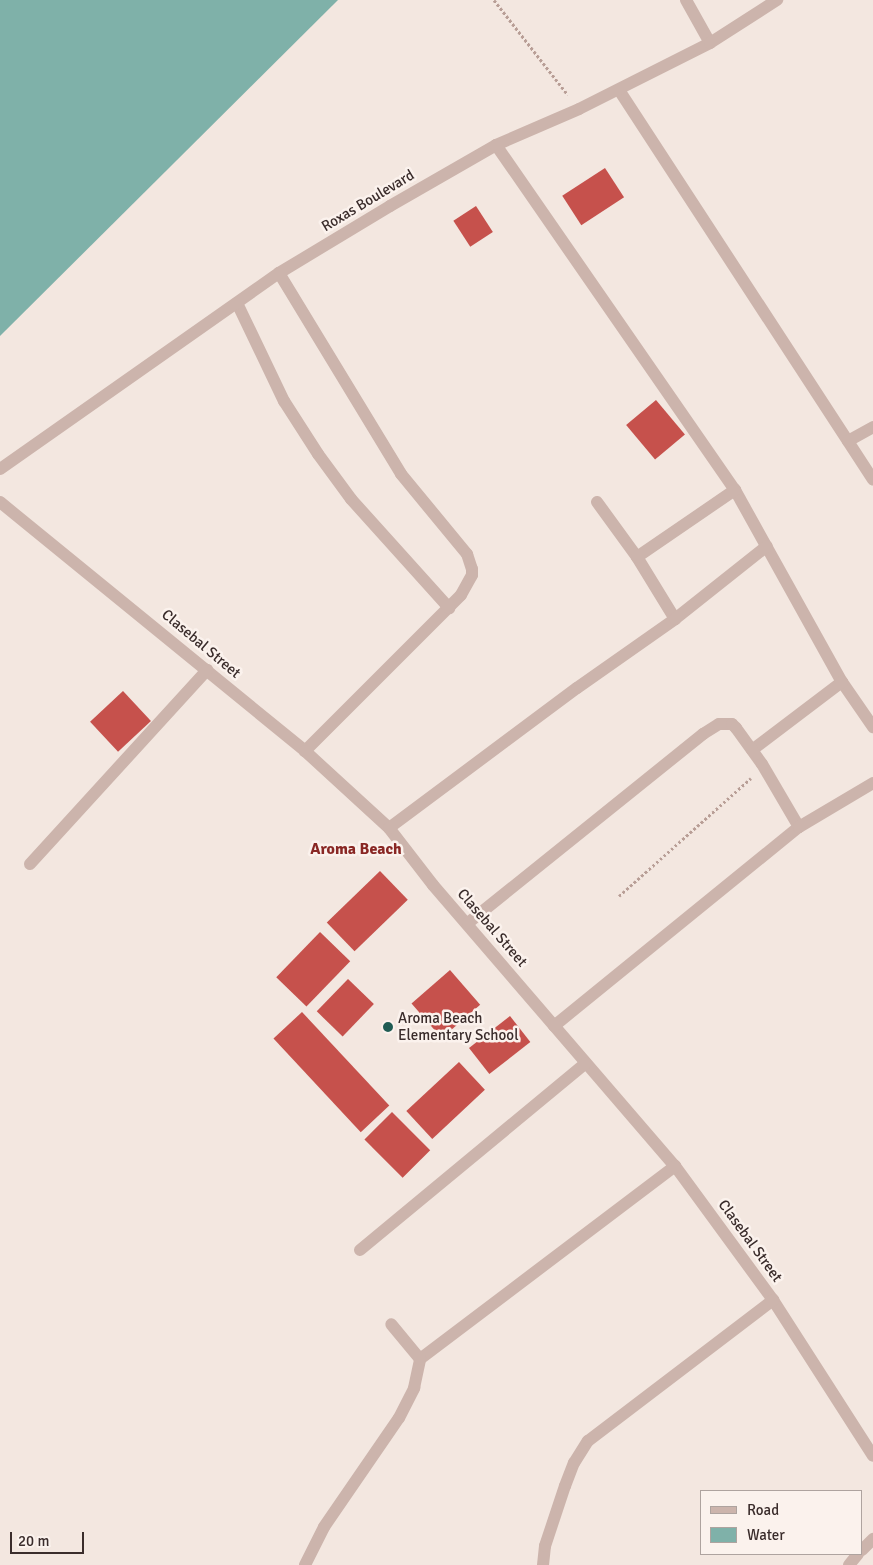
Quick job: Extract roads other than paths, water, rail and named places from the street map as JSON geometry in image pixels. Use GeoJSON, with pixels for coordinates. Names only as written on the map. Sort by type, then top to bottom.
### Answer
{"type":"FeatureCollection","features":[{"type":"Feature","properties":{"kind":"street"},"geometry":{"type":"LineString","coordinates":[[686,0],[710,43]]}},
{"type":"Feature","properties":{"kind":"street","name":"Roxas Boulevard"},"geometry":{"type":"LineString","coordinates":[[0,469],[279,273],[496,145],[619,90],[710,43],[777,0]]}},
{"type":"Feature","properties":{"kind":"street"},"geometry":{"type":"LineString","coordinates":[[619,90],[873,480]]}},
{"type":"Feature","properties":{"kind":"street"},"geometry":{"type":"LineString","coordinates":[[496,145],[735,490],[842,682],[873,728]]}},
{"type":"Feature","properties":{"kind":"street"},"geometry":{"type":"LineString","coordinates":[[279,273],[401,474],[467,554],[472,568],[472,575],[461,595],[450,608],[305,751]]}},
{"type":"Feature","properties":{"kind":"street"},"geometry":{"type":"LineString","coordinates":[[237,302],[284,401],[318,454],[351,499],[450,608]]}},
{"type":"Feature","properties":{"kind":"street"},"geometry":{"type":"LineString","coordinates":[[848,442],[873,426]]}},
{"type":"Feature","properties":{"kind":"street"},"geometry":{"type":"LineString","coordinates":[[637,557],[735,490]]}},
{"type":"Feature","properties":{"kind":"street","name":"Clasebal Street"},"geometry":{"type":"LineString","coordinates":[[0,502],[305,751],[389,828],[433,884],[675,1166],[773,1300],[873,1456]]}},
{"type":"Feature","properties":{"kind":"street"},"geometry":{"type":"LineString","coordinates":[[596,502],[637,557],[675,620]]}},
{"type":"Feature","properties":{"kind":"street"},"geometry":{"type":"LineString","coordinates":[[389,828],[577,688],[675,620],[767,546]]}},
{"type":"Feature","properties":{"kind":"street"},"geometry":{"type":"LineString","coordinates":[[30,864],[207,670]]}},
{"type":"Feature","properties":{"kind":"street"},"geometry":{"type":"LineString","coordinates":[[752,750],[842,682]]}},
{"type":"Feature","properties":{"kind":"street"},"geometry":{"type":"LineString","coordinates":[[468,924],[703,734],[719,724],[727,723],[736,728],[762,764],[799,827]]}},
{"type":"Feature","properties":{"kind":"street"},"geometry":{"type":"LineString","coordinates":[[554,1026],[799,827],[873,783]]}},
{"type":"Feature","properties":{"kind":"street"},"geometry":{"type":"LineString","coordinates":[[360,1250],[586,1063]]}},
{"type":"Feature","properties":{"kind":"street"},"geometry":{"type":"LineString","coordinates":[[305,1565],[324,1527],[399,1418],[414,1388],[420,1359],[675,1166]]}},
{"type":"Feature","properties":{"kind":"street"},"geometry":{"type":"LineString","coordinates":[[543,1565],[545,1546],[574,1463],[588,1440],[773,1300]]}},
{"type":"Feature","properties":{"kind":"street"},"geometry":{"type":"LineString","coordinates":[[391,1324],[420,1359]]}},
{"type":"Feature","properties":{"kind":"street"},"geometry":{"type":"LineString","coordinates":[[863,1549],[873,1539]]}},
{"type":"Feature","properties":{"kind":"street"},"geometry":{"type":"LineString","coordinates":[[849,1565],[857,1555]]}},
{"type":"Feature","properties":{"kind":"water"},"geometry":{"type":"Polygon","coordinates":[[[0,0],[338,0],[0,336],[0,0]]]}},
{"type":"Feature","properties":{"kind":"place","name":"Aroma Beach Elementary School"},"geometry":{"type":"Point","coordinates":[388,1027]}},
{"type":"Feature","properties":{"kind":"district","name":"Aroma Beach"},"geometry":{"type":"Point","coordinates":[356,849]}}]}
